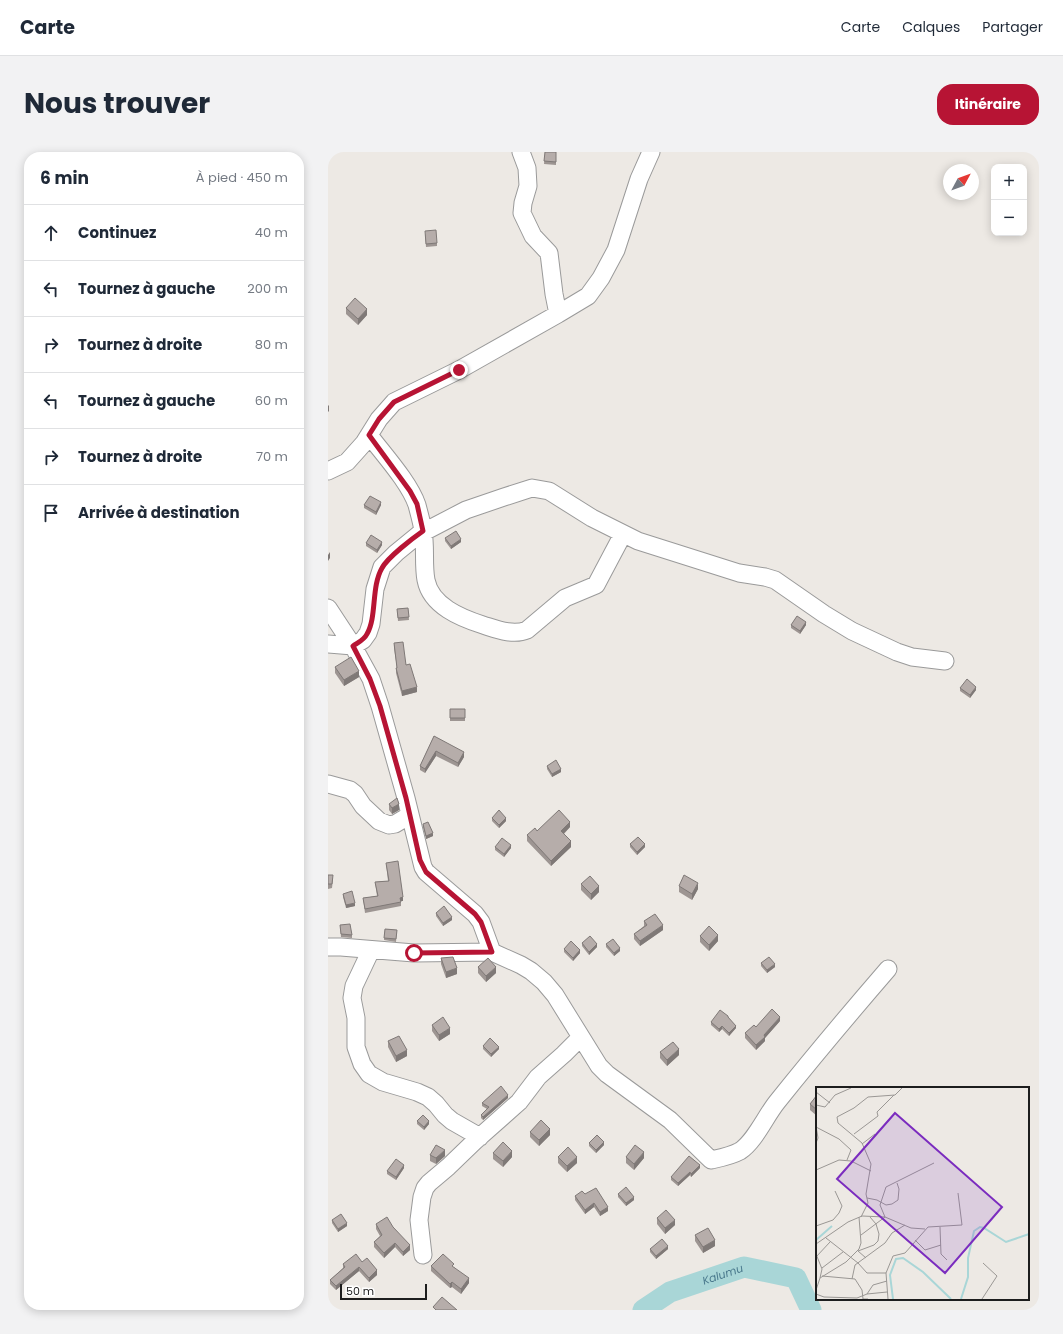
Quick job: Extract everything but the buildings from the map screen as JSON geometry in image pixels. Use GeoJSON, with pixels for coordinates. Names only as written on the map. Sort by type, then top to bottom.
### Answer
{"type":"FeatureCollection","features":[{"type":"Feature","properties":{"kind":"street"},"geometry":{"type":"LineString","coordinates":[[521,152],[527,168],[528,186],[522,213],[533,236],[549,253],[558,314]]}},
{"type":"Feature","properties":{"kind":"street"},"geometry":{"type":"LineString","coordinates":[[328,471],[347,462],[364,443],[379,419],[394,402],[459,370],[588,296],[601,278],[616,250],[639,179],[651,152]]}},
{"type":"Feature","properties":{"kind":"street"},"geometry":{"type":"LineString","coordinates":[[369,435],[410,491],[417,504],[423,531],[426,580],[430,591],[436,600],[444,607],[466,619],[493,628],[515,633],[527,630],[565,598],[596,585],[623,534]]}},
{"type":"Feature","properties":{"kind":"street"},"geometry":{"type":"LineString","coordinates":[[328,644],[353,646],[363,640],[368,634],[371,624],[375,589],[382,568],[396,553],[423,531],[466,510],[532,488],[549,491],[592,518],[638,541],[739,573],[775,580],[824,614],[858,634],[897,652],[912,657],[945,660]]}},
{"type":"Feature","properties":{"kind":"street"},"geometry":{"type":"LineString","coordinates":[[328,608],[353,646],[370,679],[380,706],[423,867],[426,872],[478,918],[492,952]]}},
{"type":"Feature","properties":{"kind":"street"},"geometry":{"type":"LineString","coordinates":[[328,784],[350,790],[356,794],[363,806],[371,814],[379,821],[389,825],[395,824],[410,815]]}},
{"type":"Feature","properties":{"kind":"street"},"geometry":{"type":"LineString","coordinates":[[328,948],[414,953],[492,952],[521,965],[544,982],[558,1000],[599,1066],[607,1074],[670,1120],[711,1160],[730,1156],[740,1151],[749,1142],[774,1106],[806,1065],[888,969]]}},
{"type":"Feature","properties":{"kind":"street"},"geometry":{"type":"LineString","coordinates":[[371,950],[354,986],[352,998],[356,1018],[356,1047],[362,1064],[369,1074],[383,1082],[417,1092],[428,1098],[436,1104],[452,1121],[480,1136]]}},
{"type":"Feature","properties":{"kind":"street"},"geometry":{"type":"LineString","coordinates":[[423,1255],[418,1220],[422,1197],[429,1182],[448,1167],[480,1136],[519,1102],[538,1077],[581,1037]]}},
{"type":"Feature","properties":{"kind":"waterway","name":"Kalumu"},"geometry":{"type":"LineString","coordinates":[[643,1310],[670,1292],[744,1267],[796,1278],[811,1310]]}},
{"type":"Feature","properties":{"kind":"route"},"geometry":{"type":"LineString","coordinates":[[414,953],[492,952],[481,922],[475,914],[426,872],[423,867],[420,860],[406,798],[380,706],[370,679],[353,646],[363,640],[368,634],[371,624],[375,589],[382,568],[396,553],[423,531],[417,504],[410,491],[369,435],[379,419],[394,402],[459,370]]}}]}
